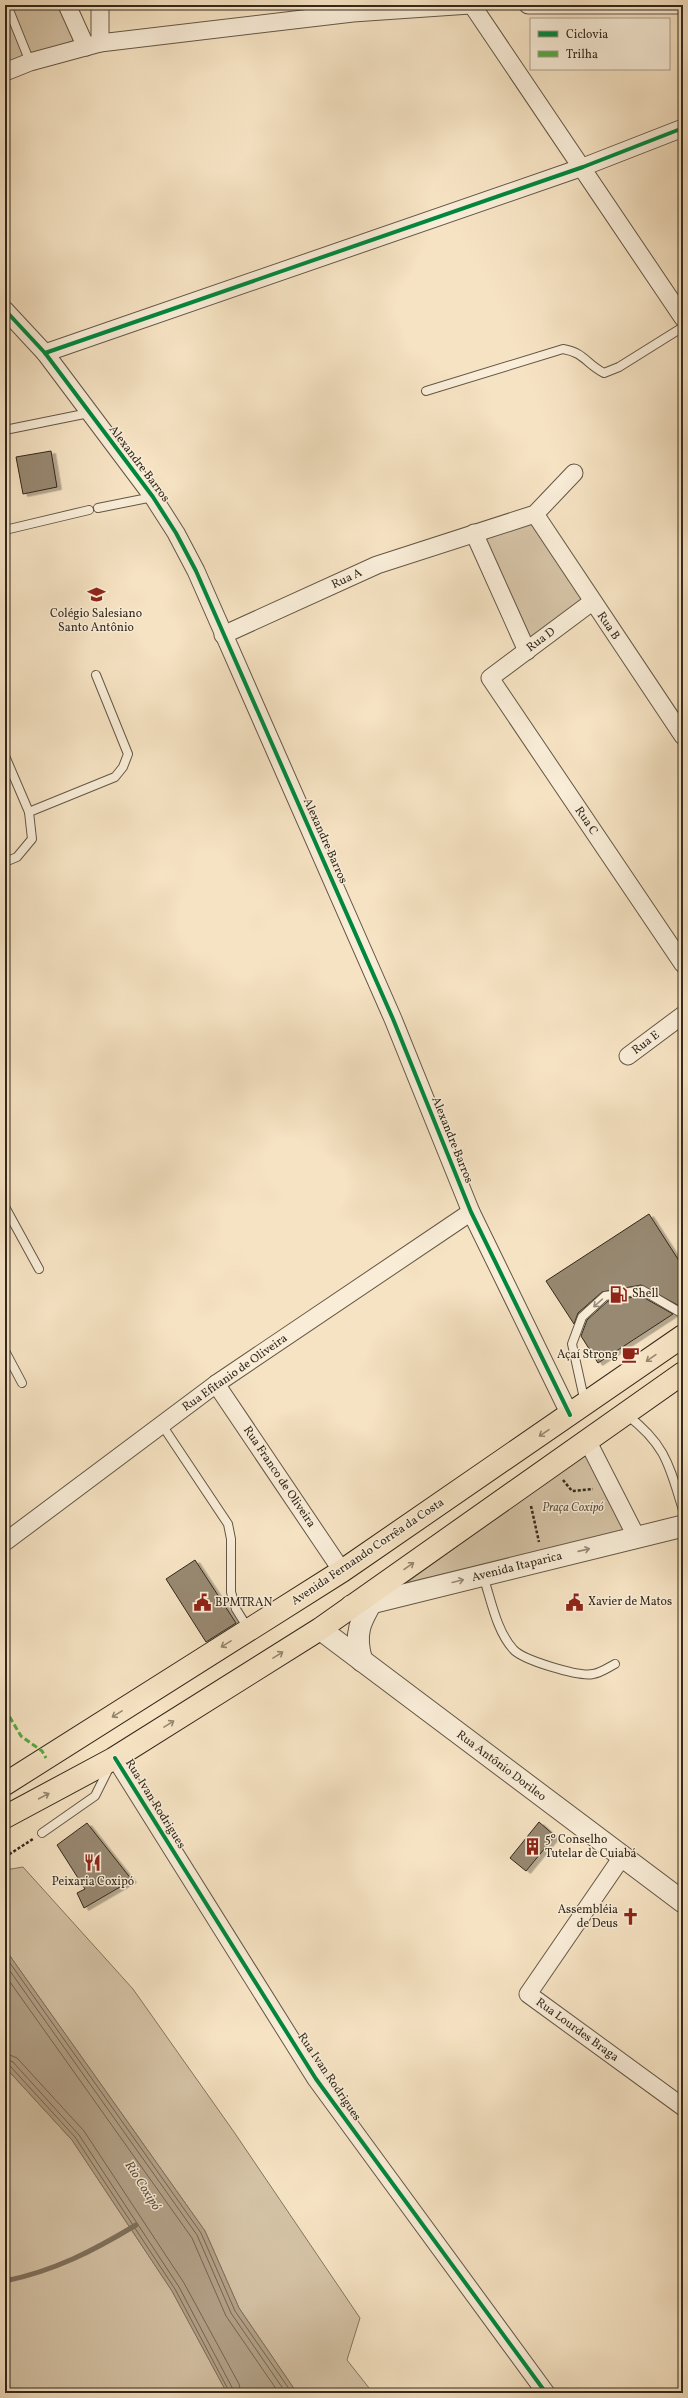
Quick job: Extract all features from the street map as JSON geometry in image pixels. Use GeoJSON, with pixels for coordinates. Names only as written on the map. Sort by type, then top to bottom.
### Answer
{"type":"FeatureCollection","features":[{"type":"Feature","properties":{"kind":"highway","name":"Avenida Fernando Corrêa da Costa"},"geometry":{"type":"LineString","coordinates":[[5,1784],[342,1571],[578,1410],[683,1336]]}},
{"type":"Feature","properties":{"kind":"highway"},"geometry":{"type":"LineString","coordinates":[[7,1816],[114,1759],[320,1629],[361,1605],[383,1584],[683,1373]]}},
{"type":"Feature","properties":{"kind":"street"},"geometry":{"type":"LineString","coordinates":[[67,5],[93,45]]}},
{"type":"Feature","properties":{"kind":"street"},"geometry":{"type":"LineString","coordinates":[[93,45],[100,5]]}},
{"type":"Feature","properties":{"kind":"street"},"geometry":{"type":"LineString","coordinates":[[5,72],[30,62],[93,45],[167,37],[351,9],[471,5],[583,167],[683,318]]}},
{"type":"Feature","properties":{"kind":"street"},"geometry":{"type":"LineString","coordinates":[[528,5],[676,5]]}},
{"type":"Feature","properties":{"kind":"street"},"geometry":{"type":"LineString","coordinates":[[45,353],[583,167],[683,128]]}},
{"type":"Feature","properties":{"kind":"street","name":"Alexandre Barros"},"geometry":{"type":"LineString","coordinates":[[5,310],[45,353],[153,497],[176,533],[196,571],[393,1019],[471,1212],[578,1410]]}},
{"type":"Feature","properties":{"kind":"street","name":"Rua A"},"geometry":{"type":"LineString","coordinates":[[223,635],[377,565],[535,514],[574,473]]}},
{"type":"Feature","properties":{"kind":"street","name":"Rua B"},"geometry":{"type":"LineString","coordinates":[[535,514],[592,602],[683,736]]}},
{"type":"Feature","properties":{"kind":"street"},"geometry":{"type":"LineString","coordinates":[[474,533],[526,651]]}},
{"type":"Feature","properties":{"kind":"street","name":"Rua D"},"geometry":{"type":"LineString","coordinates":[[490,678],[592,602]]}},
{"type":"Feature","properties":{"kind":"street","name":"Rua C"},"geometry":{"type":"LineString","coordinates":[[490,678],[683,964]]}},
{"type":"Feature","properties":{"kind":"street","name":"Rua E"},"geometry":{"type":"LineString","coordinates":[[628,1056],[683,1015]]}},
{"type":"Feature","properties":{"kind":"street","name":"Rua Efitanio de Oliveira"},"geometry":{"type":"LineString","coordinates":[[5,1542],[216,1384],[471,1212]]}},
{"type":"Feature","properties":{"kind":"street","name":"Rua Franco de Oliveira"},"geometry":{"type":"LineString","coordinates":[[216,1384],[342,1571]]}},
{"type":"Feature","properties":{"kind":"street"},"geometry":{"type":"LineString","coordinates":[[587,1440],[637,1538]]}},
{"type":"Feature","properties":{"kind":"street","name":"Avenida Itaparica"},"geometry":{"type":"LineString","coordinates":[[361,1605],[683,1526]]}},
{"type":"Feature","properties":{"kind":"street"},"geometry":{"type":"LineString","coordinates":[[361,1605],[357,1644],[362,1661]]}},
{"type":"Feature","properties":{"kind":"street","name":"Rua Antônio Dorileo"},"geometry":{"type":"LineString","coordinates":[[320,1629],[683,1902]]}},
{"type":"Feature","properties":{"kind":"street","name":"Rua Ivan Rodrigues"},"geometry":{"type":"LineString","coordinates":[[114,1759],[316,2079],[546,2393]]}},
{"type":"Feature","properties":{"kind":"street","name":"Rua Lourdes Braga"},"geometry":{"type":"LineString","coordinates":[[622,1857],[528,1994],[683,2107]]}},
{"type":"Feature","properties":{"kind":"lane"},"geometry":{"type":"LineString","coordinates":[[7,5],[30,62]]}},
{"type":"Feature","properties":{"kind":"lane"},"geometry":{"type":"LineString","coordinates":[[426,391],[563,349],[578,352],[595,368],[604,374],[619,367],[683,326]]}},
{"type":"Feature","properties":{"kind":"lane"},"geometry":{"type":"LineString","coordinates":[[5,430],[89,413]]}},
{"type":"Feature","properties":{"kind":"lane"},"geometry":{"type":"LineString","coordinates":[[98,508],[153,497]]}},
{"type":"Feature","properties":{"kind":"lane"},"geometry":{"type":"LineString","coordinates":[[5,530],[89,510]]}},
{"type":"Feature","properties":{"kind":"lane"},"geometry":{"type":"LineString","coordinates":[[29,812],[115,777],[123,767],[128,754],[96,675]]}},
{"type":"Feature","properties":{"kind":"lane"},"geometry":{"type":"LineString","coordinates":[[5,756],[29,812],[32,839],[18,857],[5,862]]}},
{"type":"Feature","properties":{"kind":"lane"},"geometry":{"type":"LineString","coordinates":[[5,1207],[39,1269]]}},
{"type":"Feature","properties":{"kind":"lane"},"geometry":{"type":"LineString","coordinates":[[578,1410],[572,1344],[582,1317],[605,1296],[642,1290],[683,1314]]}},
{"type":"Feature","properties":{"kind":"lane"},"geometry":{"type":"LineString","coordinates":[[5,1351],[22,1383]]}},
{"type":"Feature","properties":{"kind":"lane"},"geometry":{"type":"LineString","coordinates":[[626,1413],[648,1431],[666,1456],[683,1510]]}},
{"type":"Feature","properties":{"kind":"lane"},"geometry":{"type":"LineString","coordinates":[[162,1425],[228,1524],[231,1539],[231,1592],[236,1609],[249,1630]]}},
{"type":"Feature","properties":{"kind":"lane"},"geometry":{"type":"LineString","coordinates":[[482,1575],[504,1636],[514,1650],[548,1665],[579,1673],[593,1674],[615,1664]]}},
{"type":"Feature","properties":{"kind":"lane"},"geometry":{"type":"LineString","coordinates":[[42,1833],[95,1796],[114,1759]]}},
{"type":"Feature","properties":{"kind":"path"},"geometry":{"type":"LineString","coordinates":[[563,1480],[572,1491],[611,1488]]}},
{"type":"Feature","properties":{"kind":"path"},"geometry":{"type":"LineString","coordinates":[[531,1506],[543,1560]]}},
{"type":"Feature","properties":{"kind":"path"},"geometry":{"type":"LineString","coordinates":[[5,1857],[42,1833]]}},
{"type":"Feature","properties":{"kind":"green space"},"geometry":{"type":"Polygon","coordinates":[[[5,5],[59,5],[75,40],[5,68],[5,5]]]}},
{"type":"Feature","properties":{"kind":"green space"},"geometry":{"type":"Polygon","coordinates":[[[534,519],[583,601],[527,644],[480,537],[534,519]]]}},
{"type":"Feature","properties":{"kind":"green space","name":"Praça Coxipó"},"geometry":{"type":"Polygon","coordinates":[[[584,1455],[588,1456],[627,1531],[406,1583],[584,1455]]]}},
{"type":"Feature","properties":{"kind":"green space"},"geometry":{"type":"Polygon","coordinates":[[[23,1867],[133,1989],[234,2132],[360,2318],[347,2360],[373,2393],[297,2393],[239,2308],[205,2231],[5,1949],[5,1870],[23,1867]]]}},
{"type":"Feature","properties":{"kind":"green space"},"geometry":{"type":"Polygon","coordinates":[[[5,2067],[72,2140],[172,2291],[227,2393],[5,2393],[5,2067]]]}},
{"type":"Feature","properties":{"kind":"water","name":"Rio Coxipó"},"geometry":{"type":"Polygon","coordinates":[[[5,1949],[205,2231],[239,2308],[297,2393],[227,2393],[172,2291],[72,2140],[5,2067],[5,1949]]]}},
{"type":"Feature","properties":{"kind":"building"},"geometry":{"type":"Polygon","coordinates":[[[51,451],[57,487],[23,494],[16,457],[51,451]]]}},
{"type":"Feature","properties":{"kind":"building","name":"Shell"},"geometry":{"type":"Polygon","coordinates":[[[649,1214],[683,1267],[683,1308],[641,1285],[602,1292],[578,1313],[574,1324],[546,1281],[649,1214]]]}},
{"type":"Feature","properties":{"kind":"building"},"geometry":{"type":"Polygon","coordinates":[[[641,1296],[673,1314],[598,1363],[581,1336],[587,1320],[608,1301],[641,1296]]]}},
{"type":"Feature","properties":{"kind":"building","name":"BPMTRAN"},"geometry":{"type":"Polygon","coordinates":[[[195,1560],[236,1623],[206,1642],[166,1579],[195,1560]]]}},
{"type":"Feature","properties":{"kind":"building","name":"5⁰ Conselho Tutelar de Cuiabá"},"geometry":{"type":"Polygon","coordinates":[[[539,1822],[555,1836],[526,1871],[510,1858],[539,1822]]]}},
{"type":"Feature","properties":{"kind":"building","name":"Peixaria Coxipó"},"geometry":{"type":"Polygon","coordinates":[[[87,1823],[132,1880],[84,1908],[77,1893],[85,1889],[57,1845],[87,1823]]]}},
{"type":"Feature","properties":{"kind":"waterway"},"geometry":{"type":"LineString","coordinates":[[5,2281],[57,2266],[89,2252],[136,2225]]}},
{"type":"Feature","properties":{"kind":"marked path"},"geometry":{"type":"LineString","coordinates":[[5,1709],[21,1736],[42,1751],[46,1758]]}},
{"type":"Feature","properties":{"kind":"cycle path"},"geometry":{"type":"LineString","coordinates":[[45,353],[583,167],[683,128]]}},
{"type":"Feature","properties":{"kind":"cycle path"},"geometry":{"type":"LineString","coordinates":[[5,310],[45,353],[153,497],[176,533],[196,571],[393,1019],[471,1212],[570,1415]]}},
{"type":"Feature","properties":{"kind":"cycle path"},"geometry":{"type":"LineString","coordinates":[[115,1758],[316,2079],[546,2393]]}},
{"type":"Feature","properties":{"kind":"place","name":"Colégio Salesiano Santo Antônio"},"geometry":{"type":"Point","coordinates":[96,595]}},
{"type":"Feature","properties":{"kind":"place","name":"Shell"},"geometry":{"type":"Point","coordinates":[619,1294]}},
{"type":"Feature","properties":{"kind":"place","name":"Açaí Strong"},"geometry":{"type":"Point","coordinates":[631,1355]}},
{"type":"Feature","properties":{"kind":"place","name":"Xavier de Matos"},"geometry":{"type":"Point","coordinates":[575,1602]}},
{"type":"Feature","properties":{"kind":"place","name":"BPMTRAN"},"geometry":{"type":"Point","coordinates":[202,1603]}},
{"type":"Feature","properties":{"kind":"place","name":"5⁰ Conselho Tutelar de Cuiabá"},"geometry":{"type":"Point","coordinates":[532,1847]}},
{"type":"Feature","properties":{"kind":"place","name":"Peixaria Coxipó"},"geometry":{"type":"Point","coordinates":[93,1863]}},
{"type":"Feature","properties":{"kind":"place","name":"Assembléia de Deus"},"geometry":{"type":"Point","coordinates":[631,1917]}}]}
